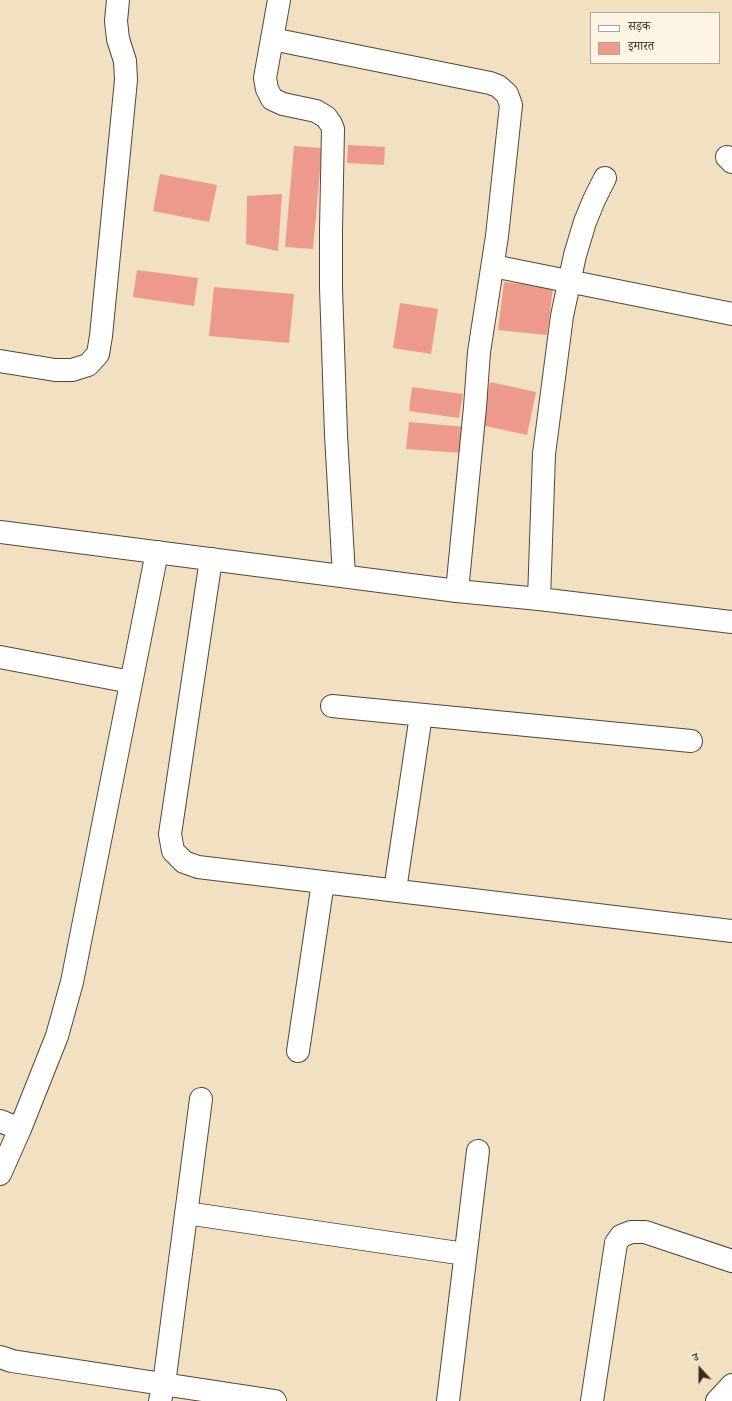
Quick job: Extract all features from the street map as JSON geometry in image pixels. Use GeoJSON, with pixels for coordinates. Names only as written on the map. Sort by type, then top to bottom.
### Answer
{"type":"FeatureCollection","features":[{"type":"Feature","properties":{"kind":"main road"},"geometry":{"type":"LineString","coordinates":[[0,361],[55,370],[72,370],[88,365],[98,354],[126,80],[125,61],[118,39],[116,21],[118,0]]}},
{"type":"Feature","properties":{"kind":"main road"},"geometry":{"type":"LineString","coordinates":[[279,0],[265,78],[266,89],[272,99],[283,104],[316,111],[326,117],[333,129],[331,288],[336,435],[344,576]]}},
{"type":"Feature","properties":{"kind":"main road"},"geometry":{"type":"LineString","coordinates":[[272,39],[490,83],[498,86],[507,94],[511,105],[497,236],[479,352],[457,591]]}},
{"type":"Feature","properties":{"kind":"main road"},"geometry":{"type":"LineString","coordinates":[[539,599],[544,454],[562,316],[575,255],[585,222],[605,178]]}},
{"type":"Feature","properties":{"kind":"main road"},"geometry":{"type":"LineString","coordinates":[[493,266],[732,314]]}},
{"type":"Feature","properties":{"kind":"main road"},"geometry":{"type":"LineString","coordinates":[[0,532],[457,591],[539,599],[732,622]]}},
{"type":"Feature","properties":{"kind":"main road"},"geometry":{"type":"LineString","coordinates":[[0,1174],[58,1036],[72,982],[157,552]]}},
{"type":"Feature","properties":{"kind":"main road"},"geometry":{"type":"LineString","coordinates":[[211,559],[170,834],[173,851],[184,862],[198,867],[732,931]]}},
{"type":"Feature","properties":{"kind":"main road"},"geometry":{"type":"LineString","coordinates":[[0,657],[132,682]]}},
{"type":"Feature","properties":{"kind":"main road"},"geometry":{"type":"LineString","coordinates":[[332,706],[691,742]]}},
{"type":"Feature","properties":{"kind":"main road"},"geometry":{"type":"LineString","coordinates":[[395,890],[421,715]]}},
{"type":"Feature","properties":{"kind":"main road"},"geometry":{"type":"LineString","coordinates":[[298,1051],[323,882]]}},
{"type":"Feature","properties":{"kind":"main road"},"geometry":{"type":"LineString","coordinates":[[162,1393],[201,1099]]}},
{"type":"Feature","properties":{"kind":"main road"},"geometry":{"type":"LineString","coordinates":[[0,1121],[20,1129]]}},
{"type":"Feature","properties":{"kind":"main road"},"geometry":{"type":"LineString","coordinates":[[448,1401],[478,1151]]}},
{"type":"Feature","properties":{"kind":"main road"},"geometry":{"type":"LineString","coordinates":[[186,1213],[465,1254]]}},
{"type":"Feature","properties":{"kind":"main road"},"geometry":{"type":"LineString","coordinates":[[592,1401],[616,1244],[621,1236],[631,1232],[645,1232],[732,1260]]}},
{"type":"Feature","properties":{"kind":"main road"},"geometry":{"type":"LineString","coordinates":[[0,1357],[162,1393],[275,1401]]}},
{"type":"Feature","properties":{"kind":"main road"},"geometry":{"type":"LineString","coordinates":[[717,1401],[732,1385]]}},
{"type":"Feature","properties":{"kind":"building"},"geometry":{"type":"Polygon","coordinates":[[[348,145],[385,147],[384,165],[347,163],[348,145]]]}},
{"type":"Feature","properties":{"kind":"building"},"geometry":{"type":"Polygon","coordinates":[[[294,146],[322,148],[313,249],[285,247],[294,146]]]}},
{"type":"Feature","properties":{"kind":"building"},"geometry":{"type":"Polygon","coordinates":[[[160,174],[217,185],[209,222],[153,211],[160,174]]]}},
{"type":"Feature","properties":{"kind":"building"},"geometry":{"type":"Polygon","coordinates":[[[282,194],[278,251],[246,244],[247,196],[282,194]]]}},
{"type":"Feature","properties":{"kind":"building"},"geometry":{"type":"Polygon","coordinates":[[[137,270],[198,278],[194,306],[133,297],[137,270]]]}},
{"type":"Feature","properties":{"kind":"building"},"geometry":{"type":"Polygon","coordinates":[[[504,282],[553,288],[547,335],[498,330],[504,282]]]}},
{"type":"Feature","properties":{"kind":"building"},"geometry":{"type":"Polygon","coordinates":[[[214,287],[294,294],[289,343],[209,336],[214,287]]]}},
{"type":"Feature","properties":{"kind":"building"},"geometry":{"type":"Polygon","coordinates":[[[400,303],[438,309],[431,354],[393,348],[400,303]]]}},
{"type":"Feature","properties":{"kind":"building"},"geometry":{"type":"Polygon","coordinates":[[[490,382],[536,392],[527,435],[481,425],[490,382]]]}},
{"type":"Feature","properties":{"kind":"building"},"geometry":{"type":"Polygon","coordinates":[[[412,387],[463,394],[459,418],[409,411],[412,387]]]}},
{"type":"Feature","properties":{"kind":"building"},"geometry":{"type":"Polygon","coordinates":[[[409,422],[466,427],[463,453],[406,449],[409,422]]]}}]}
